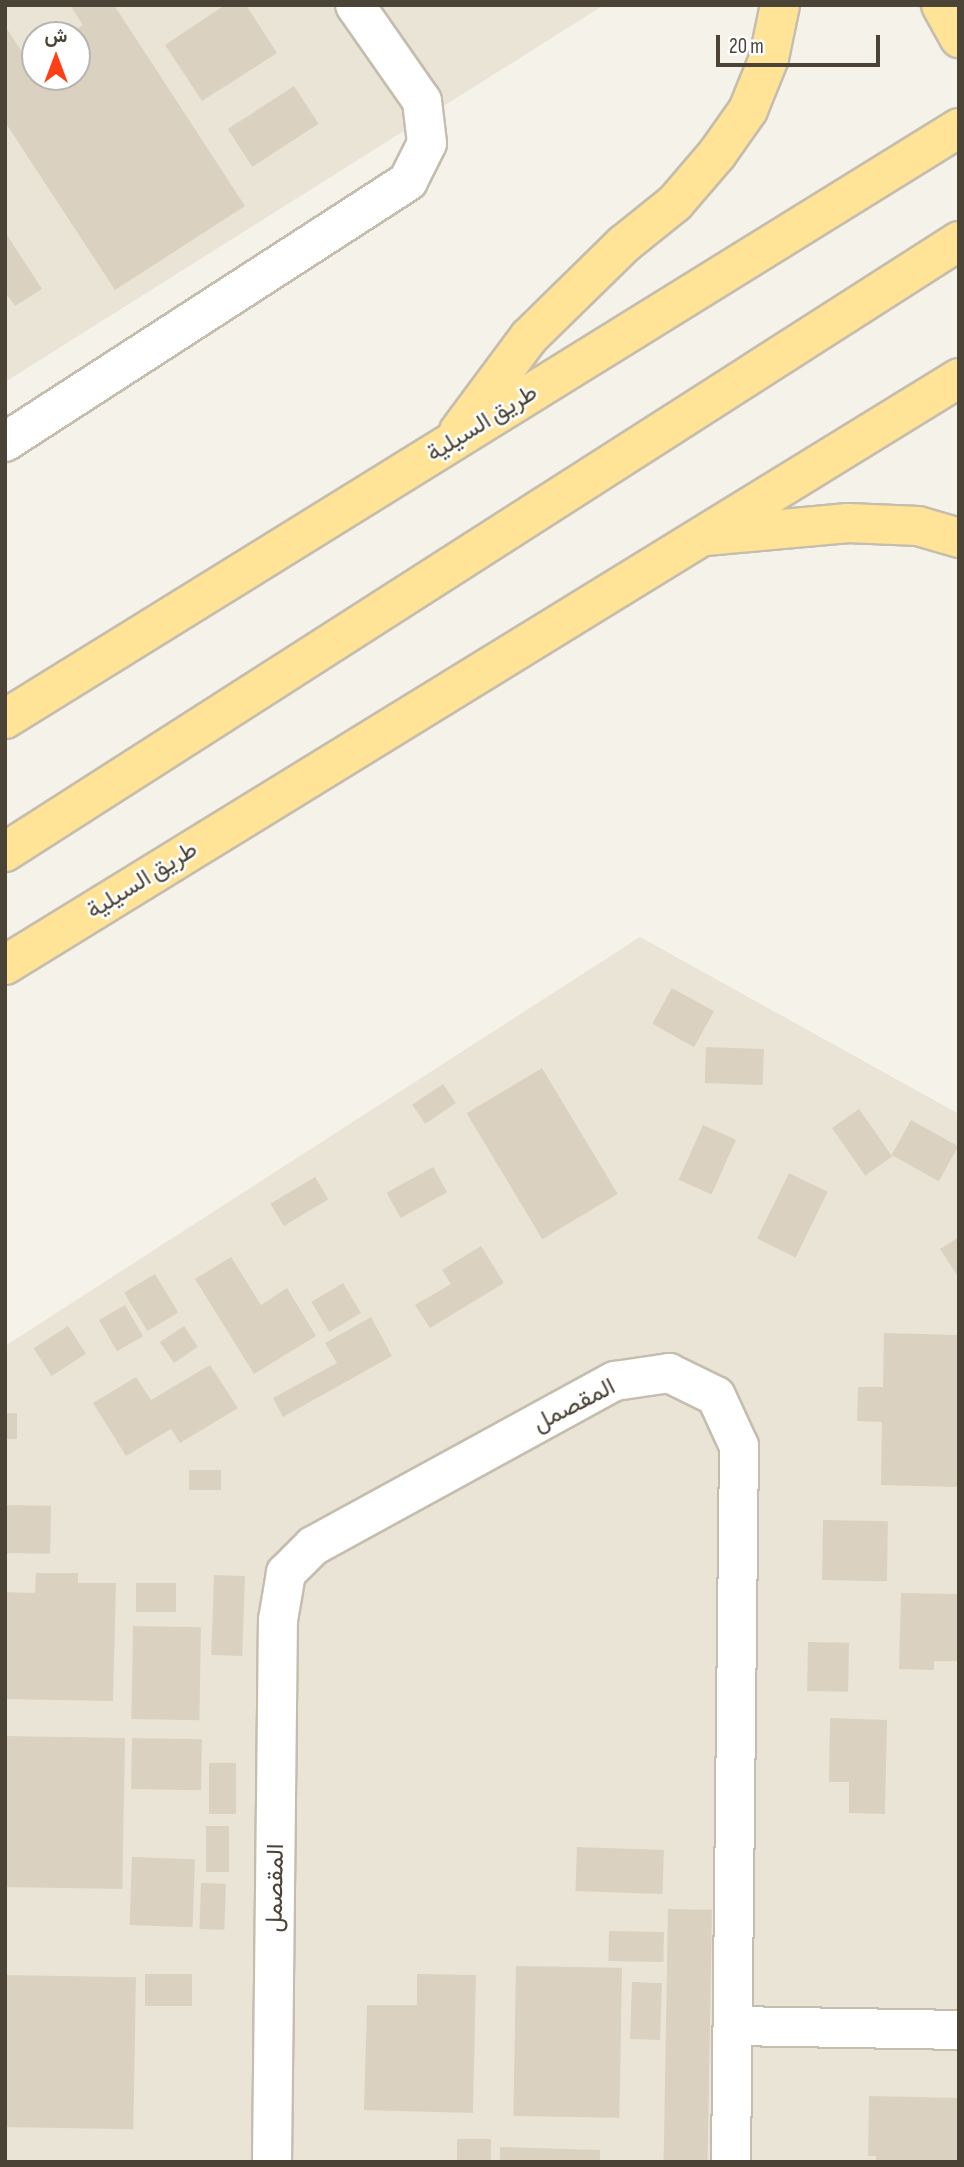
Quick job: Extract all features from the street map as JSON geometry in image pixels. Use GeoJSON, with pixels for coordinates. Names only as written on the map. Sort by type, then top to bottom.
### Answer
{"type":"FeatureCollection","features":[{"type":"Feature","properties":{"kind":"main road"},"geometry":{"type":"LineString","coordinates":[[451,442],[529,337],[575,289],[675,204],[717,154],[748,110],[769,58],[780,5]]}},
{"type":"Feature","properties":{"kind":"main road"},"geometry":{"type":"LineString","coordinates":[[941,5],[959,38]]}},
{"type":"Feature","properties":{"kind":"main road","name":"طريق السيلية"},"geometry":{"type":"LineString","coordinates":[[5,719],[959,128]]}},
{"type":"Feature","properties":{"kind":"main road"},"geometry":{"type":"LineString","coordinates":[[5,852],[959,241]]}},
{"type":"Feature","properties":{"kind":"main road","name":"طريق السيلية"},"geometry":{"type":"LineString","coordinates":[[5,965],[694,537],[959,378]]}},
{"type":"Feature","properties":{"kind":"main road"},"geometry":{"type":"LineString","coordinates":[[694,537],[848,523],[918,526],[959,538]]}},
{"type":"Feature","properties":{"kind":"street"},"geometry":{"type":"LineString","coordinates":[[5,442],[408,181],[427,143],[422,101],[355,5]]}},
{"type":"Feature","properties":{"kind":"street","name":"المقصمل"},"geometry":{"type":"LineString","coordinates":[[272,2162],[278,1620],[286,1573],[313,1546],[615,1381],[670,1373],[716,1396],[739,1446],[731,2162]]}},
{"type":"Feature","properties":{"kind":"street"},"geometry":{"type":"LineString","coordinates":[[733,2026],[959,2030]]}},
{"type":"Feature","properties":{"kind":"shaded area"},"geometry":{"type":"Polygon","coordinates":[[[5,5],[604,5],[5,382],[5,5]]]}},
{"type":"Feature","properties":{"kind":"shaded area"},"geometry":{"type":"Polygon","coordinates":[[[640,937],[959,1114],[959,2162],[5,2162],[5,1346],[640,937]]]}},
{"type":"Feature","properties":{"kind":"building"},"geometry":{"type":"Polygon","coordinates":[[[70,5],[114,5],[245,206],[115,290],[5,122],[5,26],[21,51],[21,91],[91,91],[91,21],[80,21],[70,5]]]}},
{"type":"Feature","properties":{"kind":"building"},"geometry":{"type":"Polygon","coordinates":[[[225,5],[246,5],[277,53],[202,101],[165,45],[225,5]]]}},
{"type":"Feature","properties":{"kind":"building"},"geometry":{"type":"Polygon","coordinates":[[[294,86],[319,124],[252,167],[228,129],[294,86]]]}},
{"type":"Feature","properties":{"kind":"building"},"geometry":{"type":"Polygon","coordinates":[[[5,232],[42,289],[15,306],[5,292],[5,232]]]}},
{"type":"Feature","properties":{"kind":"building"},"geometry":{"type":"Polygon","coordinates":[[[672,988],[714,1011],[694,1047],[652,1024],[672,988]]]}},
{"type":"Feature","properties":{"kind":"building"},"geometry":{"type":"Polygon","coordinates":[[[706,1047],[764,1049],[763,1085],[705,1083],[706,1047]]]}},
{"type":"Feature","properties":{"kind":"building"},"geometry":{"type":"Polygon","coordinates":[[[542,1068],[618,1194],[542,1239],[467,1113],[542,1068]]]}},
{"type":"Feature","properties":{"kind":"building"},"geometry":{"type":"Polygon","coordinates":[[[443,1084],[456,1103],[425,1124],[412,1105],[443,1084]]]}},
{"type":"Feature","properties":{"kind":"building"},"geometry":{"type":"Polygon","coordinates":[[[859,1109],[892,1157],[865,1175],[832,1128],[859,1109]]]}},
{"type":"Feature","properties":{"kind":"building"},"geometry":{"type":"Polygon","coordinates":[[[911,1120],[958,1146],[939,1181],[892,1155],[911,1120]]]}},
{"type":"Feature","properties":{"kind":"building"},"geometry":{"type":"Polygon","coordinates":[[[703,1125],[736,1140],[711,1194],[679,1180],[703,1125]]]}},
{"type":"Feature","properties":{"kind":"building"},"geometry":{"type":"Polygon","coordinates":[[[433,1167],[447,1192],[401,1218],[387,1193],[433,1167]]]}},
{"type":"Feature","properties":{"kind":"building"},"geometry":{"type":"Polygon","coordinates":[[[789,1173],[828,1192],[796,1257],[757,1239],[789,1173]]]}},
{"type":"Feature","properties":{"kind":"building"},"geometry":{"type":"Polygon","coordinates":[[[315,1177],[328,1199],[284,1226],[270,1204],[315,1177]]]}},
{"type":"Feature","properties":{"kind":"building"},"geometry":{"type":"Polygon","coordinates":[[[959,1237],[959,1278],[940,1249],[959,1237]]]}},
{"type":"Feature","properties":{"kind":"building"},"geometry":{"type":"Polygon","coordinates":[[[481,1246],[504,1283],[430,1328],[415,1305],[451,1284],[442,1270],[481,1246]]]}},
{"type":"Feature","properties":{"kind":"building"},"geometry":{"type":"Polygon","coordinates":[[[231,1257],[261,1305],[287,1288],[316,1336],[254,1374],[195,1279],[231,1257]]]}},
{"type":"Feature","properties":{"kind":"building"},"geometry":{"type":"Polygon","coordinates":[[[155,1274],[178,1313],[147,1331],[124,1293],[155,1274]]]}},
{"type":"Feature","properties":{"kind":"building"},"geometry":{"type":"Polygon","coordinates":[[[343,1283],[361,1313],[329,1332],[311,1302],[343,1283]]]}},
{"type":"Feature","properties":{"kind":"building"},"geometry":{"type":"Polygon","coordinates":[[[125,1305],[143,1336],[117,1351],[99,1320],[125,1305]]]}},
{"type":"Feature","properties":{"kind":"building"},"geometry":{"type":"Polygon","coordinates":[[[371,1317],[392,1356],[283,1417],[273,1398],[337,1363],[325,1343],[371,1317]]]}},
{"type":"Feature","properties":{"kind":"building"},"geometry":{"type":"Polygon","coordinates":[[[68,1326],[86,1354],[52,1376],[34,1348],[68,1326]]]}},
{"type":"Feature","properties":{"kind":"building"},"geometry":{"type":"Polygon","coordinates":[[[184,1326],[198,1347],[174,1363],[160,1342],[184,1326]]]}},
{"type":"Feature","properties":{"kind":"building"},"geometry":{"type":"Polygon","coordinates":[[[884,1333],[959,1335],[959,1487],[881,1485],[882,1422],[857,1421],[858,1387],[883,1387],[884,1333]]]}},
{"type":"Feature","properties":{"kind":"building"},"geometry":{"type":"Polygon","coordinates":[[[210,1365],[238,1408],[180,1443],[171,1429],[126,1456],[93,1403],[136,1377],[151,1400],[210,1365]]]}},
{"type":"Feature","properties":{"kind":"building"},"geometry":{"type":"Polygon","coordinates":[[[5,1413],[17,1413],[17,1439],[5,1439],[5,1413]]]}},
{"type":"Feature","properties":{"kind":"building"},"geometry":{"type":"Polygon","coordinates":[[[189,1470],[221,1470],[221,1490],[189,1490],[189,1470]]]}},
{"type":"Feature","properties":{"kind":"building"},"geometry":{"type":"Polygon","coordinates":[[[5,1505],[51,1506],[50,1554],[5,1553],[5,1505]]]}},
{"type":"Feature","properties":{"kind":"building"},"geometry":{"type":"Polygon","coordinates":[[[823,1520],[888,1521],[887,1581],[822,1580],[823,1520]]]}},
{"type":"Feature","properties":{"kind":"building"},"geometry":{"type":"Polygon","coordinates":[[[36,1573],[78,1573],[78,1583],[116,1583],[113,1701],[5,1699],[5,1592],[35,1593],[36,1573]]]}},
{"type":"Feature","properties":{"kind":"building"},"geometry":{"type":"Polygon","coordinates":[[[214,1575],[245,1576],[242,1656],[211,1655],[214,1575]]]}},
{"type":"Feature","properties":{"kind":"building"},"geometry":{"type":"Polygon","coordinates":[[[136,1583],[176,1583],[176,1612],[136,1612],[136,1583]]]}},
{"type":"Feature","properties":{"kind":"building"},"geometry":{"type":"Polygon","coordinates":[[[901,1593],[959,1594],[959,1661],[934,1661],[934,1670],[899,1669],[901,1593]]]}},
{"type":"Feature","properties":{"kind":"building"},"geometry":{"type":"Polygon","coordinates":[[[133,1626],[201,1627],[199,1720],[131,1719],[133,1626]]]}},
{"type":"Feature","properties":{"kind":"building"},"geometry":{"type":"Polygon","coordinates":[[[808,1642],[849,1643],[848,1692],[807,1691],[808,1642]]]}},
{"type":"Feature","properties":{"kind":"building"},"geometry":{"type":"Polygon","coordinates":[[[830,1718],[887,1720],[885,1814],[849,1813],[849,1782],[829,1782],[830,1718]]]}},
{"type":"Feature","properties":{"kind":"building"},"geometry":{"type":"Polygon","coordinates":[[[5,1736],[125,1738],[122,1889],[5,1887],[5,1736]]]}},
{"type":"Feature","properties":{"kind":"building"},"geometry":{"type":"Polygon","coordinates":[[[132,1738],[202,1739],[201,1790],[131,1789],[132,1738]]]}},
{"type":"Feature","properties":{"kind":"building"},"geometry":{"type":"Polygon","coordinates":[[[209,1763],[236,1763],[236,1814],[209,1814],[209,1763]]]}},
{"type":"Feature","properties":{"kind":"building"},"geometry":{"type":"Polygon","coordinates":[[[206,1826],[229,1826],[229,1872],[206,1872],[206,1826]]]}},
{"type":"Feature","properties":{"kind":"building"},"geometry":{"type":"Polygon","coordinates":[[[577,1847],[664,1850],[662,1894],[575,1891],[577,1847]]]}},
{"type":"Feature","properties":{"kind":"building"},"geometry":{"type":"Polygon","coordinates":[[[132,1857],[195,1859],[193,1927],[130,1925],[132,1857]]]}},
{"type":"Feature","properties":{"kind":"building"},"geometry":{"type":"Polygon","coordinates":[[[201,1883],[226,1884],[224,1930],[199,1929],[201,1883]]]}},
{"type":"Feature","properties":{"kind":"building"},"geometry":{"type":"Polygon","coordinates":[[[668,1909],[712,1910],[708,2161],[664,2160],[668,1909]]]}},
{"type":"Feature","properties":{"kind":"building"},"geometry":{"type":"Polygon","coordinates":[[[609,1931],[664,1932],[663,1962],[608,1961],[609,1931]]]}},
{"type":"Feature","properties":{"kind":"building"},"geometry":{"type":"Polygon","coordinates":[[[516,1966],[622,1968],[619,2118],[513,2116],[516,1966]]]}},
{"type":"Feature","properties":{"kind":"building"},"geometry":{"type":"Polygon","coordinates":[[[145,1974],[192,1974],[192,2006],[145,2006],[145,1974]]]}},
{"type":"Feature","properties":{"kind":"building"},"geometry":{"type":"Polygon","coordinates":[[[417,1974],[476,1975],[473,2113],[364,2110],[367,2005],[417,2005],[417,1974]]]}},
{"type":"Feature","properties":{"kind":"building"},"geometry":{"type":"Polygon","coordinates":[[[5,1975],[136,1977],[133,2129],[5,2127],[5,1975]]]}},
{"type":"Feature","properties":{"kind":"building"},"geometry":{"type":"Polygon","coordinates":[[[632,1982],[662,1983],[660,2040],[630,2039],[632,1982]]]}},
{"type":"Feature","properties":{"kind":"building"},"geometry":{"type":"Polygon","coordinates":[[[869,2096],[959,2098],[959,2162],[876,2162],[876,2156],[868,2156],[869,2096]]]}},
{"type":"Feature","properties":{"kind":"building"},"geometry":{"type":"Polygon","coordinates":[[[457,2139],[491,2139],[491,2162],[457,2162],[457,2139]]]}},
{"type":"Feature","properties":{"kind":"building"},"geometry":{"type":"Polygon","coordinates":[[[500,2147],[600,2150],[600,2162],[500,2162],[500,2147]]]}}]}
